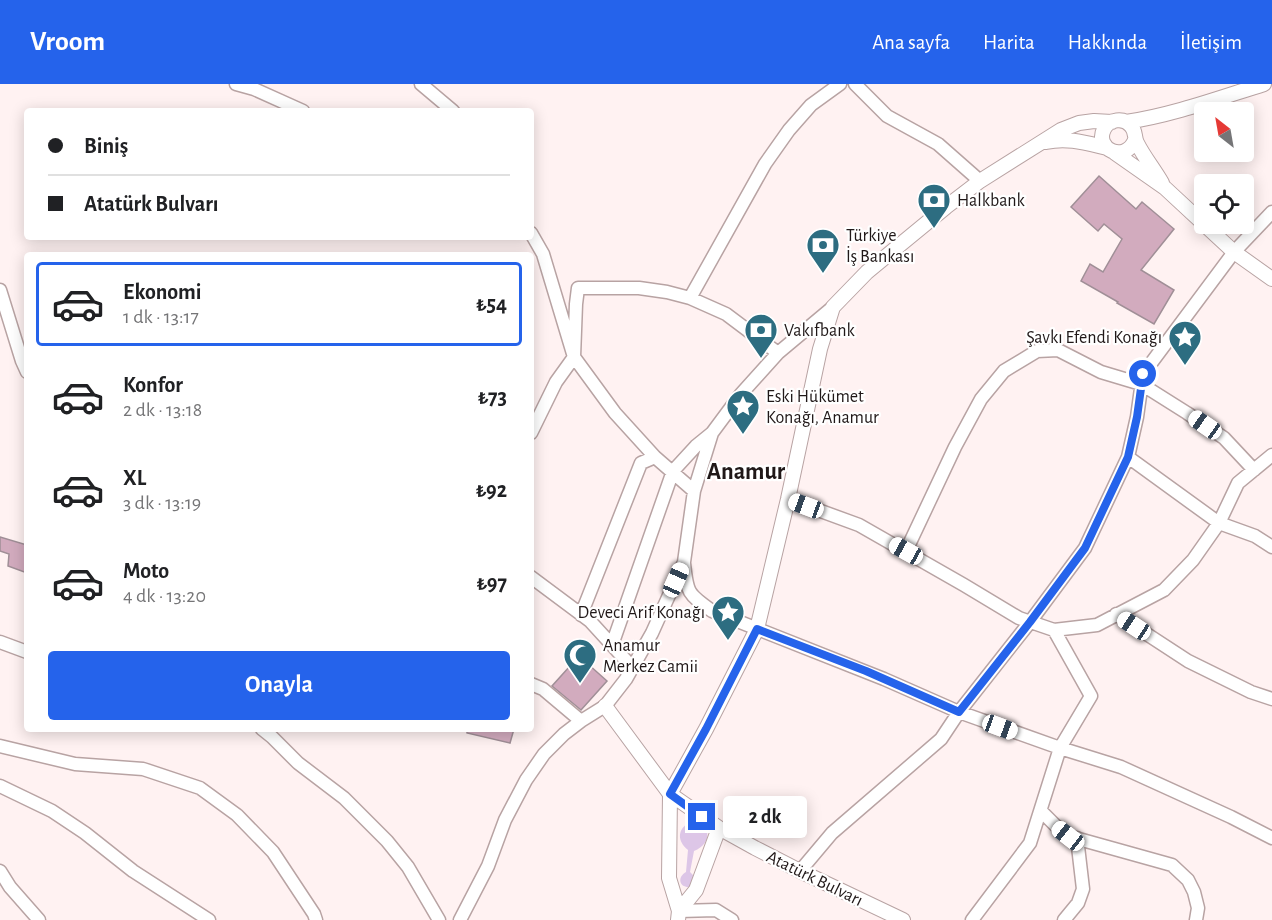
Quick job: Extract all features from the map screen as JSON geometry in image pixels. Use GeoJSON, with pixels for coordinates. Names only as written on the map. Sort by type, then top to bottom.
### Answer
{"type":"FeatureCollection","features":[{"type":"Feature","properties":{"kind":"street"},"geometry":{"type":"LineString","coordinates":[[236,84],[254,89],[296,108]]}},
{"type":"Feature","properties":{"kind":"street"},"geometry":{"type":"LineString","coordinates":[[421,84],[449,108]]}},
{"type":"Feature","properties":{"kind":"street"},"geometry":{"type":"LineString","coordinates":[[690,298],[765,164],[789,130],[811,105],[840,84]]}},
{"type":"Feature","properties":{"kind":"street"},"geometry":{"type":"LineString","coordinates":[[855,84],[887,116],[938,144],[980,181]]}},
{"type":"Feature","properties":{"kind":"street"},"geometry":{"type":"LineString","coordinates":[[1264,84],[1140,120],[1126,122],[1116,120],[1107,125],[1102,134],[1104,144],[1111,150],[1165,188],[1234,252],[1272,279]]}},
{"type":"Feature","properties":{"kind":"street"},"geometry":{"type":"LineString","coordinates":[[612,645],[673,471],[696,446],[712,433],[741,394],[778,353],[833,307],[867,272],[980,181],[1061,130],[1079,123],[1112,122]]}},
{"type":"Feature","properties":{"kind":"street"},"geometry":{"type":"LineString","coordinates":[[1126,122],[1134,129],[1135,140],[1165,188]]}},
{"type":"Feature","properties":{"kind":"street"},"geometry":{"type":"LineString","coordinates":[[1042,144],[1057,139],[1074,140],[1125,152],[1135,140]]}},
{"type":"Feature","properties":{"kind":"street"},"geometry":{"type":"LineString","coordinates":[[800,871],[832,833],[941,739],[959,712],[1085,548],[1128,457],[1143,374],[1234,252],[1272,212]]}},
{"type":"Feature","properties":{"kind":"street"},"geometry":{"type":"LineString","coordinates":[[534,238],[543,254],[574,357],[615,413],[655,456],[694,490]]}},
{"type":"Feature","properties":{"kind":"street"},"geometry":{"type":"LineString","coordinates":[[534,428],[556,382],[574,357],[578,288],[639,288],[690,298],[726,314],[778,353]]}},
{"type":"Feature","properties":{"kind":"street"},"geometry":{"type":"LineString","coordinates":[[0,290],[24,365]]}},
{"type":"Feature","properties":{"kind":"street"},"geometry":{"type":"LineString","coordinates":[[678,915],[669,878],[670,794],[757,629],[788,499],[819,349],[833,307]]}},
{"type":"Feature","properties":{"kind":"street"},"geometry":{"type":"LineString","coordinates":[[11,326],[24,340]]}},
{"type":"Feature","properties":{"kind":"street"},"geometry":{"type":"LineString","coordinates":[[906,551],[955,447],[981,399],[1004,372],[1037,351],[1058,350],[1101,372],[1141,384],[1224,438],[1254,470]]}},
{"type":"Feature","properties":{"kind":"street"},"geometry":{"type":"LineString","coordinates":[[712,433],[694,490],[684,562],[686,587],[696,600],[712,611],[959,712],[1060,748],[1121,766],[1272,838]]}},
{"type":"Feature","properties":{"kind":"street"},"geometry":{"type":"LineString","coordinates":[[788,499],[859,525],[1019,618],[1054,630],[1097,624],[1164,590],[1193,560],[1219,523],[1238,483],[1272,455]]}},
{"type":"Feature","properties":{"kind":"street"},"geometry":{"type":"LineString","coordinates":[[581,615],[641,463],[655,456]]}},
{"type":"Feature","properties":{"kind":"street"},"geometry":{"type":"LineString","coordinates":[[1128,457],[1219,523],[1255,536],[1272,547]]}},
{"type":"Feature","properties":{"kind":"street"},"geometry":{"type":"LineString","coordinates":[[460,920],[488,866],[506,820],[526,780],[544,754],[564,734],[605,706],[626,679],[652,633],[684,562]]}},
{"type":"Feature","properties":{"kind":"street"},"geometry":{"type":"LineString","coordinates":[[534,579],[590,621],[632,667]]}},
{"type":"Feature","properties":{"kind":"street"},"geometry":{"type":"LineString","coordinates":[[1116,614],[1188,661],[1251,692],[1272,699]]}},
{"type":"Feature","properties":{"kind":"street"},"geometry":{"type":"LineString","coordinates":[[972,920],[1030,843],[1060,748],[1091,696],[1054,630]]}},
{"type":"Feature","properties":{"kind":"street"},"geometry":{"type":"LineString","coordinates":[[0,642],[24,651]]}},
{"type":"Feature","properties":{"kind":"street"},"geometry":{"type":"LineString","coordinates":[[534,685],[543,689],[581,721]]}},
{"type":"Feature","properties":{"kind":"street","name":"Atatürk Bulvarı"},"geometry":{"type":"LineString","coordinates":[[605,706],[670,794],[718,828],[800,871],[903,920]]}},
{"type":"Feature","properties":{"kind":"street"},"geometry":{"type":"LineString","coordinates":[[266,732],[298,763],[344,798],[387,841],[408,867],[439,920]]}},
{"type":"Feature","properties":{"kind":"street"},"geometry":{"type":"LineString","coordinates":[[0,746],[75,764],[143,770],[200,788],[237,815],[273,852],[316,920]]}},
{"type":"Feature","properties":{"kind":"street"},"geometry":{"type":"LineString","coordinates":[[0,786],[52,810],[86,833],[133,871],[209,920]]}},
{"type":"Feature","properties":{"kind":"street"},"geometry":{"type":"LineString","coordinates":[[1041,811],[1068,836],[1172,865],[1188,880],[1194,892],[1198,908],[1196,920]]}},
{"type":"Feature","properties":{"kind":"street"},"geometry":{"type":"LineString","coordinates":[[678,915],[696,890],[718,828]]}},
{"type":"Feature","properties":{"kind":"street"},"geometry":{"type":"LineString","coordinates":[[1064,920],[1078,903],[1083,889],[1077,838]]}},
{"type":"Feature","properties":{"kind":"street"},"geometry":{"type":"LineString","coordinates":[[0,871],[30,912],[39,920]]}},
{"type":"Feature","properties":{"kind":"street"},"geometry":{"type":"LineString","coordinates":[[678,915],[717,910],[732,920]]}},
{"type":"Feature","properties":{"kind":"shaded area"},"geometry":{"type":"Polygon","coordinates":[[[690,822],[702,825],[706,829],[707,838],[705,843],[694,851],[690,872],[696,878],[690,887],[686,887],[680,879],[686,872],[688,850],[682,843],[680,835],[683,828],[690,822]]]}},
{"type":"Feature","properties":{"kind":"building"},"geometry":{"type":"Polygon","coordinates":[[[1099,176],[1136,209],[1142,202],[1174,229],[1141,270],[1174,290],[1154,324],[1081,281],[1090,264],[1103,272],[1122,239],[1104,224],[1098,231],[1071,207],[1099,176]]]}},
{"type":"Feature","properties":{"kind":"building"},"geometry":{"type":"Polygon","coordinates":[[[0,537],[24,544],[24,572],[8,566],[9,554],[0,551],[0,537]]]}},
{"type":"Feature","properties":{"kind":"building","name":"Anamur Merkez Camii"},"geometry":{"type":"Polygon","coordinates":[[[579,656],[607,681],[581,710],[552,686],[579,656]]]}},
{"type":"Feature","properties":{"kind":"building"},"geometry":{"type":"Polygon","coordinates":[[[467,732],[513,732],[510,743],[467,732]]]}},
{"type":"Feature","properties":{"kind":"place","name":"Halkbank"},"geometry":{"type":"Point","coordinates":[934,229]}},
{"type":"Feature","properties":{"kind":"place","name":"Türkiye İş Bankası"},"geometry":{"type":"Point","coordinates":[823,274]}},
{"type":"Feature","properties":{"kind":"place","name":"Vakıfbank"},"geometry":{"type":"Point","coordinates":[761,359]}},
{"type":"Feature","properties":{"kind":"place","name":"Şavkı Efendi Konağı"},"geometry":{"type":"Point","coordinates":[1185,366]}},
{"type":"Feature","properties":{"kind":"place","name":"Eski Hükümet Konağı, Anamur"},"geometry":{"type":"Point","coordinates":[743,435]}},
{"type":"Feature","properties":{"kind":"place","name":"Deveci Arif Konağı"},"geometry":{"type":"Point","coordinates":[728,641]}},
{"type":"Feature","properties":{"kind":"place","name":"Anamur Merkez Camii"},"geometry":{"type":"Point","coordinates":[580,684]}},
{"type":"Feature","properties":{"kind":"district","name":"Anamur"},"geometry":{"type":"Point","coordinates":[746,471]}},
{"type":"Feature","properties":{"kind":"route"},"geometry":{"type":"LineString","coordinates":[[702,817],[670,794],[757,629],[866,671],[959,712],[1085,548],[1128,457],[1143,374]]}}]}
